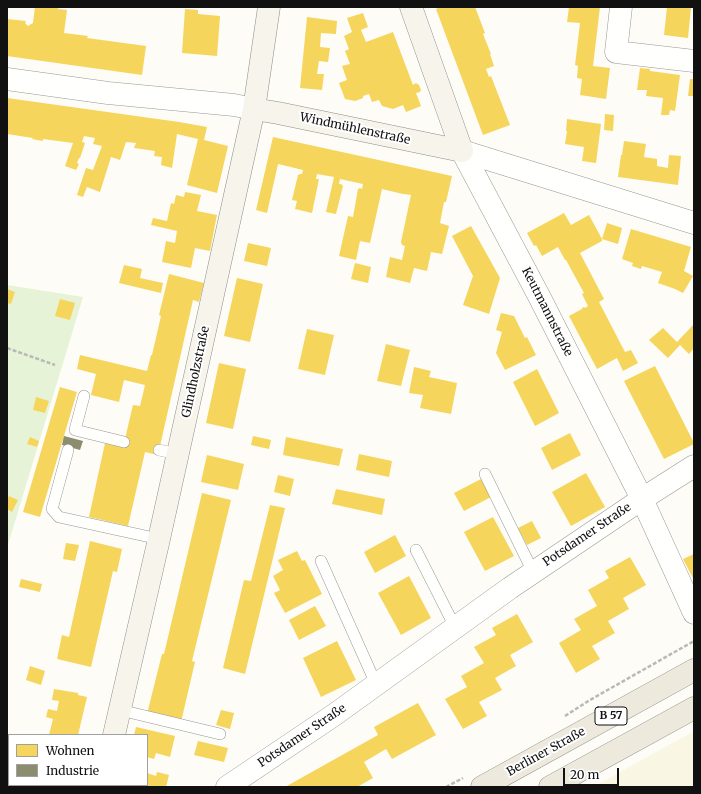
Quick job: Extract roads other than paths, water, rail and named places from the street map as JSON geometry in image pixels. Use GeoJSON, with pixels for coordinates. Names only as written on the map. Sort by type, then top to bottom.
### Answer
{"type":"FeatureCollection","features":[{"type":"Feature","properties":{"kind":"main road","name":"Berliner Straße"},"geometry":{"type":"LineString","coordinates":[[482,787],[694,670]]}},
{"type":"Feature","properties":{"kind":"main road","name":"B 57"},"geometry":{"type":"LineString","coordinates":[[550,787],[694,708]]}},
{"type":"Feature","properties":{"kind":"street","name":"Glindholzstraße"},"geometry":{"type":"LineString","coordinates":[[114,734],[159,539],[169,452],[254,109],[269,7]]}},
{"type":"Feature","properties":{"kind":"street","name":"Keutmannstraße"},"geometry":{"type":"LineString","coordinates":[[411,7],[462,151],[540,298],[642,499],[694,613]]}},
{"type":"Feature","properties":{"kind":"street"},"geometry":{"type":"LineString","coordinates":[[621,7],[616,52],[694,61]]}},
{"type":"Feature","properties":{"kind":"street","name":"Windmühlenstraße"},"geometry":{"type":"LineString","coordinates":[[7,79],[108,93],[234,105],[462,151],[694,223]]}},
{"type":"Feature","properties":{"kind":"street"},"geometry":{"type":"LineString","coordinates":[[642,499],[694,466]]}},
{"type":"Feature","properties":{"kind":"street","name":"Potsdamer Straße"},"geometry":{"type":"LineString","coordinates":[[227,787],[334,715],[533,572],[642,499]]}},
{"type":"Feature","properties":{"kind":"lane"},"geometry":{"type":"LineString","coordinates":[[84,396],[75,430],[124,442]]}},
{"type":"Feature","properties":{"kind":"lane"},"geometry":{"type":"LineString","coordinates":[[68,450],[52,509],[59,517],[159,539]]}},
{"type":"Feature","properties":{"kind":"lane","name":"Potsdamer Straße"},"geometry":{"type":"LineString","coordinates":[[485,474],[533,572]]}},
{"type":"Feature","properties":{"kind":"lane"},"geometry":{"type":"LineString","coordinates":[[416,550],[455,627]]}},
{"type":"Feature","properties":{"kind":"lane"},"geometry":{"type":"LineString","coordinates":[[321,561],[376,684]]}},
{"type":"Feature","properties":{"kind":"lane"},"geometry":{"type":"LineString","coordinates":[[120,710],[220,734]]}}]}
